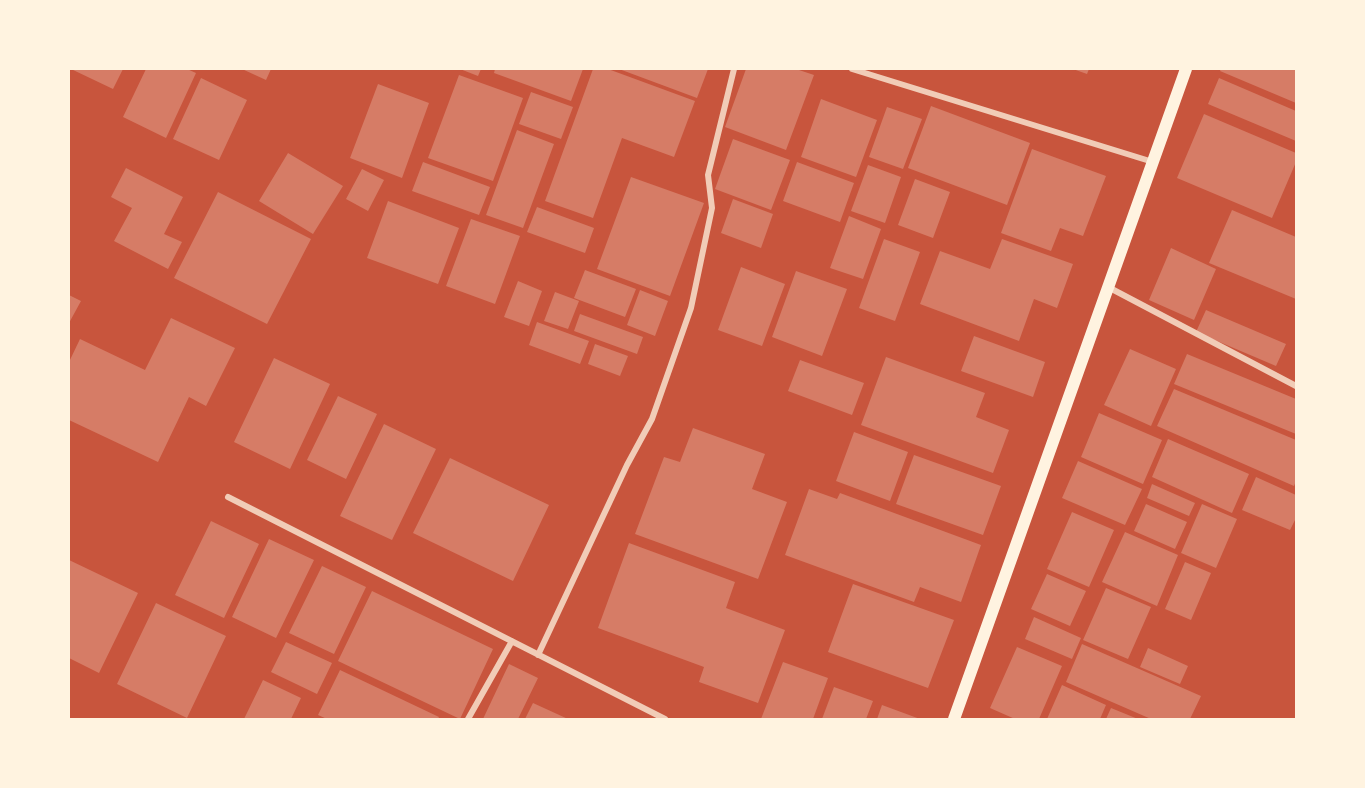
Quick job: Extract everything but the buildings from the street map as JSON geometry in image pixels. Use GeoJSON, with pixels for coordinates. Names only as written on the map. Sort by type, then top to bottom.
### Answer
{"type":"FeatureCollection","features":[{"type":"Feature","properties":{"kind":"main road"},"geometry":{"type":"LineString","coordinates":[[954,719],[1186,69]]}},
{"type":"Feature","properties":{"kind":"street"},"geometry":{"type":"LineString","coordinates":[[538,655],[627,465],[652,419],[691,308],[712,208],[708,176],[734,69]]}},
{"type":"Feature","properties":{"kind":"street"},"geometry":{"type":"LineString","coordinates":[[852,69],[1153,162]]}},
{"type":"Feature","properties":{"kind":"street"},"geometry":{"type":"LineString","coordinates":[[1108,287],[1296,386]]}},
{"type":"Feature","properties":{"kind":"street"},"geometry":{"type":"LineString","coordinates":[[228,497],[665,719]]}},
{"type":"Feature","properties":{"kind":"street"},"geometry":{"type":"LineString","coordinates":[[468,719],[512,641]]}}]}
